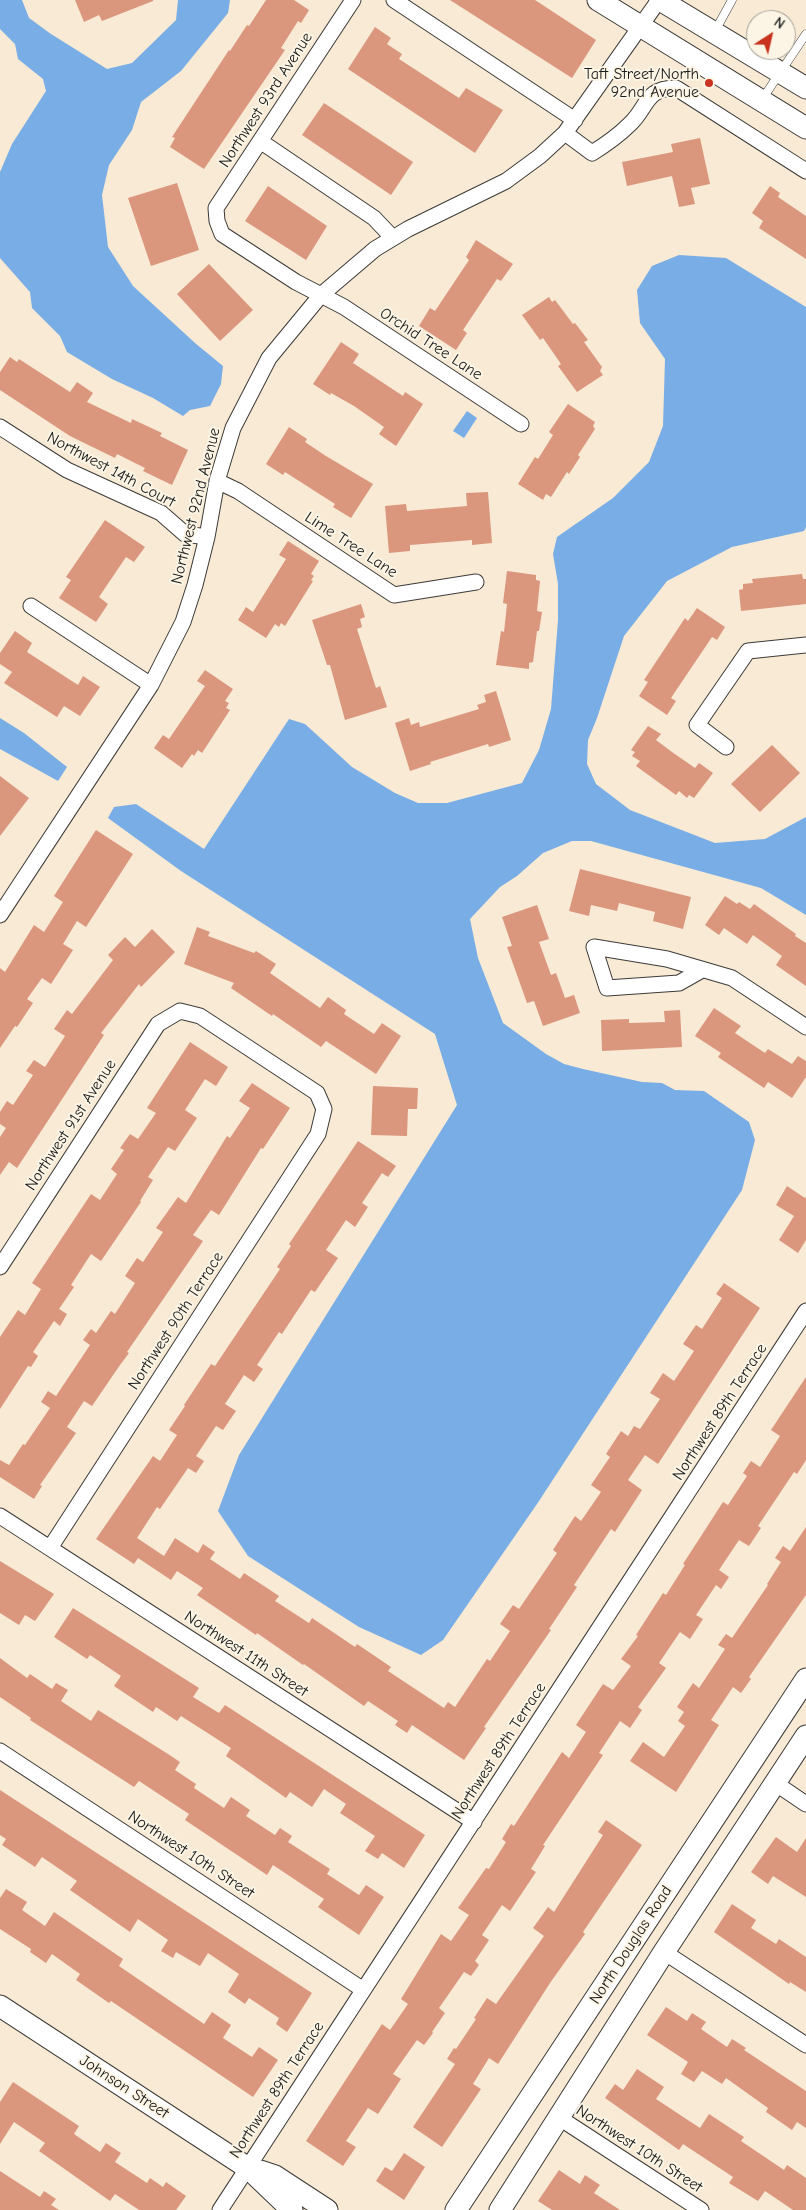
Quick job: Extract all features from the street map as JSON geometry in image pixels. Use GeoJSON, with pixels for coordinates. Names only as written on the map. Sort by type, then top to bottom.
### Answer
{"type":"FeatureCollection","features":[{"type":"Feature","properties":{"kind":"main road"},"geometry":{"type":"LineString","coordinates":[[598,0],[806,128]]}},
{"type":"Feature","properties":{"kind":"main road"},"geometry":{"type":"LineString","coordinates":[[659,0],[806,88]]}},
{"type":"Feature","properties":{"kind":"main road","name":"North Douglas Road"},"geometry":{"type":"LineString","coordinates":[[456,2210],[806,1679]]}},
{"type":"Feature","properties":{"kind":"main road","name":"North Douglas Road"},"geometry":{"type":"LineString","coordinates":[[500,2210],[664,1952],[806,1736]]}},
{"type":"Feature","properties":{"kind":"main road","name":"Johnson Street"},"geometry":{"type":"LineString","coordinates":[[0,2006],[248,2168],[292,2210]]}},
{"type":"Feature","properties":{"kind":"main road","name":"Johnson Street"},"geometry":{"type":"LineString","coordinates":[[248,2168],[275,2176],[327,2210]]}},
{"type":"Feature","properties":{"kind":"street","name":"Northwest 93rd Avenue"},"geometry":{"type":"LineString","coordinates":[[217,221],[216,208],[353,0]]}},
{"type":"Feature","properties":{"kind":"street"},"geometry":{"type":"LineString","coordinates":[[394,0],[575,120]]}},
{"type":"Feature","properties":{"kind":"street","name":"Northwest 92nd Avenue"},"geometry":{"type":"LineString","coordinates":[[0,915],[150,685],[183,622],[208,537],[217,481],[233,428],[269,358],[321,295],[376,249],[393,238],[506,181],[540,156],[565,133],[575,120],[659,0]]}},
{"type":"Feature","properties":{"kind":"street"},"geometry":{"type":"LineString","coordinates":[[565,133],[592,153],[630,124],[652,94],[665,88],[676,88],[806,171]]}},
{"type":"Feature","properties":{"kind":"street"},"geometry":{"type":"LineString","coordinates":[[260,141],[374,218],[393,238]]}},
{"type":"Feature","properties":{"kind":"street","name":"Orchid Tree Lane"},"geometry":{"type":"LineString","coordinates":[[217,221],[222,234],[296,282],[344,307],[521,424]]}},
{"type":"Feature","properties":{"kind":"street","name":"Northwest 14th Court"},"geometry":{"type":"LineString","coordinates":[[0,428],[67,470],[161,513],[185,534],[208,537]]}},
{"type":"Feature","properties":{"kind":"street","name":"Lime Tree Lane"},"geometry":{"type":"LineString","coordinates":[[217,481],[238,492],[394,595],[476,582]]}},
{"type":"Feature","properties":{"kind":"street"},"geometry":{"type":"LineString","coordinates":[[31,606],[150,685]]}},
{"type":"Feature","properties":{"kind":"street"},"geometry":{"type":"LineString","coordinates":[[726,747],[697,725],[748,651],[806,645]]}},
{"type":"Feature","properties":{"kind":"street"},"geometry":{"type":"LineString","coordinates":[[702,970],[678,983],[607,988],[594,948],[667,959],[732,978],[806,1027]]}},
{"type":"Feature","properties":{"kind":"street","name":"Northwest 90th Terrace"},"geometry":{"type":"LineString","coordinates":[[50,1548],[318,1134],[324,1109],[316,1093],[200,1016],[180,1011]]}},
{"type":"Feature","properties":{"kind":"street","name":"Northwest 91st Avenue"},"geometry":{"type":"LineString","coordinates":[[0,1267],[158,1024],[180,1011]]}},
{"type":"Feature","properties":{"kind":"street","name":"Northwest 89th Terrace"},"geometry":{"type":"LineString","coordinates":[[220,2210],[362,1990],[805,1315]]}},
{"type":"Feature","properties":{"kind":"street","name":"Northwest 11th Street"},"geometry":{"type":"LineString","coordinates":[[0,1516],[474,1822]]}},
{"type":"Feature","properties":{"kind":"street","name":"Northwest 10th Street"},"geometry":{"type":"LineString","coordinates":[[0,1751],[362,1990]]}},
{"type":"Feature","properties":{"kind":"street"},"geometry":{"type":"LineString","coordinates":[[775,1783],[806,1804]]}},
{"type":"Feature","properties":{"kind":"street"},"geometry":{"type":"LineString","coordinates":[[664,1952],[806,2045]]}},
{"type":"Feature","properties":{"kind":"street","name":"Northwest 10th Street"},"geometry":{"type":"LineString","coordinates":[[558,2117],[701,2210]]}},
{"type":"Feature","properties":{"kind":"lane"},"geometry":{"type":"LineString","coordinates":[[714,33],[732,0]]}},
{"type":"Feature","properties":{"kind":"lane"},"geometry":{"type":"LineString","coordinates":[[761,100],[806,34]]}},
{"type":"Feature","properties":{"kind":"water"},"geometry":{"type":"Polygon","coordinates":[[[0,0],[22,0],[29,18],[107,69],[132,63],[176,20],[178,0],[230,0],[228,13],[181,71],[141,102],[132,130],[109,165],[102,195],[108,247],[133,286],[223,366],[221,384],[210,406],[190,410],[183,416],[153,398],[112,379],[67,352],[60,336],[32,308],[30,292],[0,258],[0,172],[12,144],[46,91],[43,79],[18,59],[15,44],[0,29],[0,0]]]}},
{"type":"Feature","properties":{"kind":"water"},"geometry":{"type":"Polygon","coordinates":[[[679,255],[726,258],[806,307],[806,527],[804,531],[732,547],[667,581],[624,636],[588,740],[587,764],[596,784],[630,810],[715,843],[765,839],[806,817],[806,915],[761,888],[591,841],[572,841],[543,853],[517,876],[500,887],[470,919],[478,958],[503,1023],[546,1054],[564,1064],[642,1082],[662,1083],[675,1090],[704,1091],[749,1122],[755,1140],[742,1190],[537,1504],[443,1640],[421,1655],[359,1627],[248,1556],[218,1511],[239,1455],[457,1105],[435,1034],[181,871],[108,818],[114,807],[136,804],[204,849],[289,719],[305,724],[352,767],[395,793],[418,803],[447,803],[522,783],[539,750],[551,709],[558,620],[558,584],[553,554],[557,537],[613,498],[649,462],[663,426],[665,359],[640,323],[637,290],[652,266],[679,255]]]}},
{"type":"Feature","properties":{"kind":"water"},"geometry":{"type":"Polygon","coordinates":[[[467,411],[477,418],[464,438],[453,431],[467,411]]]}},
{"type":"Feature","properties":{"kind":"water"},"geometry":{"type":"Polygon","coordinates":[[[0,718],[24,733],[67,767],[58,781],[0,749],[0,718]]]}},
{"type":"Feature","properties":{"kind":"building"},"geometry":{"type":"Polygon","coordinates":[[[75,0],[153,1],[102,21],[99,15],[84,22],[75,0]]]}},
{"type":"Feature","properties":{"kind":"building"},"geometry":{"type":"Polygon","coordinates":[[[266,0],[294,0],[309,10],[301,23],[298,21],[281,48],[285,50],[204,169],[170,147],[175,138],[172,137],[229,50],[247,25],[249,26],[266,0]]]}},
{"type":"Feature","properties":{"kind":"building"},"geometry":{"type":"Polygon","coordinates":[[[450,0],[535,0],[596,40],[572,78],[450,0]]]}},
{"type":"Feature","properties":{"kind":"building"},"geometry":{"type":"Polygon","coordinates":[[[375,27],[391,38],[387,44],[402,54],[399,59],[459,98],[466,88],[503,110],[475,153],[348,69],[375,27]]]}},
{"type":"Feature","properties":{"kind":"building"},"geometry":{"type":"Polygon","coordinates":[[[324,103],[413,162],[391,195],[302,135],[324,103]]]}},
{"type":"Feature","properties":{"kind":"building"},"geometry":{"type":"Polygon","coordinates":[[[700,138],[710,184],[691,188],[695,204],[679,207],[672,176],[627,186],[622,162],[673,152],[671,144],[700,138]]]}},
{"type":"Feature","properties":{"kind":"building"},"geometry":{"type":"Polygon","coordinates":[[[177,183],[199,250],[151,266],[128,198],[177,183]]]}},
{"type":"Feature","properties":{"kind":"building"},"geometry":{"type":"Polygon","coordinates":[[[268,186],[327,226],[306,260],[245,221],[268,186]]]}},
{"type":"Feature","properties":{"kind":"building"},"geometry":{"type":"Polygon","coordinates":[[[770,186],[780,193],[778,197],[806,216],[806,259],[759,228],[763,221],[752,213],[770,186]]]}},
{"type":"Feature","properties":{"kind":"building"},"geometry":{"type":"Polygon","coordinates":[[[476,240],[513,264],[501,281],[497,279],[463,330],[467,333],[456,350],[419,326],[430,308],[435,311],[469,260],[466,257],[476,240]]]}},
{"type":"Feature","properties":{"kind":"building"},"geometry":{"type":"Polygon","coordinates":[[[209,264],[253,310],[220,341],[177,294],[209,264]]]}},
{"type":"Feature","properties":{"kind":"building"},"geometry":{"type":"Polygon","coordinates":[[[549,297],[552,302],[555,300],[588,340],[584,342],[602,367],[600,371],[603,375],[577,392],[558,366],[561,364],[543,338],[540,340],[522,315],[549,297]]]}},
{"type":"Feature","properties":{"kind":"building"},"geometry":{"type":"Polygon","coordinates":[[[341,342],[359,354],[353,363],[403,396],[405,392],[423,404],[396,446],[379,434],[384,427],[354,406],[331,393],[330,395],[313,384],[341,342]]]}},
{"type":"Feature","properties":{"kind":"building"},"geometry":{"type":"Polygon","coordinates":[[[10,357],[17,362],[19,359],[70,392],[77,382],[93,393],[87,402],[131,423],[132,419],[162,433],[160,436],[188,450],[172,485],[143,471],[145,468],[117,454],[115,458],[70,436],[0,390],[0,372],[10,357]]]}},
{"type":"Feature","properties":{"kind":"building"},"geometry":{"type":"Polygon","coordinates":[[[568,404],[595,422],[593,426],[595,429],[578,455],[580,457],[569,474],[567,472],[551,497],[546,494],[543,500],[518,484],[535,457],[538,459],[553,435],[549,432],[568,404]]]}},
{"type":"Feature","properties":{"kind":"building"},"geometry":{"type":"Polygon","coordinates":[[[289,427],[307,439],[305,442],[373,484],[351,518],[333,507],[335,504],[285,472],[283,475],[266,464],[289,427]]]}},
{"type":"Feature","properties":{"kind":"building"},"geometry":{"type":"Polygon","coordinates":[[[488,492],[492,543],[472,545],[472,540],[410,545],[410,551],[389,553],[385,506],[406,504],[407,511],[467,506],[466,493],[488,492]]]}},
{"type":"Feature","properties":{"kind":"building"},"geometry":{"type":"Polygon","coordinates":[[[105,520],[145,547],[134,562],[126,557],[99,597],[108,604],[96,622],[59,598],[71,580],[66,577],[105,520]]]}},
{"type":"Feature","properties":{"kind":"building"},"geometry":{"type":"Polygon","coordinates":[[[288,541],[319,561],[311,574],[314,576],[311,580],[313,581],[285,626],[281,623],[279,627],[275,624],[266,638],[238,620],[246,607],[253,612],[286,559],[279,555],[288,541]]]}},
{"type":"Feature","properties":{"kind":"building"},"geometry":{"type":"Polygon","coordinates":[[[507,571],[536,575],[536,580],[540,581],[537,611],[542,612],[539,631],[537,631],[533,662],[529,663],[529,669],[496,665],[501,631],[504,632],[507,604],[503,603],[507,571]]]}},
{"type":"Feature","properties":{"kind":"building"},"geometry":{"type":"Polygon","coordinates":[[[802,574],[803,579],[806,579],[806,604],[741,611],[739,590],[743,589],[743,584],[753,583],[752,579],[802,574]]]}},
{"type":"Feature","properties":{"kind":"building"},"geometry":{"type":"Polygon","coordinates":[[[361,604],[365,617],[360,619],[362,627],[357,629],[376,688],[380,686],[387,707],[345,720],[330,665],[327,665],[312,620],[361,604]]]}},
{"type":"Feature","properties":{"kind":"building"},"geometry":{"type":"Polygon","coordinates":[[[697,608],[725,627],[717,640],[712,637],[671,698],[676,701],[667,715],[639,696],[648,682],[644,680],[685,618],[688,621],[697,608]]]}},
{"type":"Feature","properties":{"kind":"building"},"geometry":{"type":"Polygon","coordinates":[[[15,631],[32,643],[27,652],[78,685],[83,676],[100,687],[80,716],[64,706],[57,717],[4,683],[12,672],[0,664],[0,653],[15,631]]]}},
{"type":"Feature","properties":{"kind":"building"},"geometry":{"type":"Polygon","coordinates":[[[205,670],[233,689],[225,701],[229,703],[226,708],[230,710],[202,753],[198,750],[194,756],[192,754],[182,768],[154,748],[163,735],[169,739],[205,686],[197,681],[205,670]]]}},
{"type":"Feature","properties":{"kind":"building"},"geometry":{"type":"Polygon","coordinates":[[[496,691],[511,740],[489,747],[488,744],[430,762],[431,764],[410,771],[395,723],[409,718],[411,725],[419,722],[420,727],[479,709],[477,705],[486,702],[484,695],[496,691]]]}},
{"type":"Feature","properties":{"kind":"building"},"geometry":{"type":"Polygon","coordinates":[[[648,726],[661,734],[656,740],[672,752],[695,768],[699,763],[713,773],[694,798],[689,795],[687,798],[679,791],[676,795],[636,766],[640,761],[632,756],[635,752],[631,750],[648,726]]]}},
{"type":"Feature","properties":{"kind":"building"},"geometry":{"type":"Polygon","coordinates":[[[772,745],[800,773],[760,812],[731,784],[772,745]]]}},
{"type":"Feature","properties":{"kind":"building"},"geometry":{"type":"Polygon","coordinates":[[[0,776],[29,798],[0,836],[0,776]]]}},
{"type":"Feature","properties":{"kind":"building"},"geometry":{"type":"Polygon","coordinates":[[[96,830],[133,854],[86,927],[77,921],[63,944],[73,950],[51,984],[42,978],[27,999],[33,1003],[0,1048],[0,968],[5,972],[34,925],[44,932],[63,902],[54,896],[96,830]]]}},
{"type":"Feature","properties":{"kind":"building"},"geometry":{"type":"Polygon","coordinates":[[[580,869],[691,897],[683,929],[653,921],[655,912],[619,903],[617,911],[591,905],[589,916],[569,911],[580,869]]]}},
{"type":"Feature","properties":{"kind":"building"},"geometry":{"type":"Polygon","coordinates":[[[725,896],[737,904],[739,902],[750,909],[754,904],[806,943],[806,986],[776,965],[782,956],[753,935],[747,944],[724,928],[719,935],[705,925],[725,896]]]}},
{"type":"Feature","properties":{"kind":"building"},"geometry":{"type":"Polygon","coordinates":[[[537,905],[549,939],[539,942],[551,975],[556,973],[565,998],[574,995],[580,1013],[543,1026],[534,1001],[527,1003],[507,947],[512,946],[502,917],[537,905]]]}},
{"type":"Feature","properties":{"kind":"building"},"geometry":{"type":"Polygon","coordinates":[[[197,927],[210,932],[208,936],[254,953],[256,951],[276,964],[270,973],[320,1008],[328,997],[346,1010],[344,1014],[374,1034],[382,1023],[401,1036],[376,1074],[326,1041],[321,1047],[273,1014],[272,1016],[231,988],[234,983],[184,964],[197,927]]]}},
{"type":"Feature","properties":{"kind":"building"},"geometry":{"type":"Polygon","coordinates":[[[152,929],[175,952],[141,987],[139,984],[101,1033],[104,1035],[17,1168],[9,1162],[0,1175],[0,1137],[6,1128],[0,1124],[0,1112],[7,1101],[13,1105],[33,1075],[26,1071],[34,1060],[45,1067],[65,1036],[54,1029],[67,1010],[72,1014],[113,960],[108,955],[125,937],[135,947],[152,929]]]}},
{"type":"Feature","properties":{"kind":"building"},"geometry":{"type":"Polygon","coordinates":[[[714,1008],[741,1026],[735,1033],[765,1053],[768,1049],[792,1064],[798,1056],[806,1061],[806,1077],[792,1098],[768,1082],[764,1088],[718,1057],[721,1053],[695,1036],[714,1008]]]}},
{"type":"Feature","properties":{"kind":"building"},"geometry":{"type":"Polygon","coordinates":[[[680,1010],[682,1047],[602,1051],[601,1020],[629,1019],[629,1023],[665,1022],[664,1011],[680,1010]]]}},
{"type":"Feature","properties":{"kind":"building"},"geometry":{"type":"Polygon","coordinates":[[[190,1042],[228,1067],[216,1086],[205,1079],[185,1110],[197,1118],[175,1151],[168,1147],[148,1177],[153,1180],[141,1202],[101,1261],[91,1254],[71,1285],[74,1287],[59,1309],[67,1314],[60,1326],[54,1321],[33,1352],[38,1356],[31,1367],[28,1366],[0,1409],[0,1337],[18,1310],[25,1315],[41,1289],[32,1283],[91,1194],[100,1200],[117,1174],[111,1169],[124,1150],[120,1148],[130,1134],[138,1139],[156,1113],[147,1108],[190,1042]]]}},
{"type":"Feature","properties":{"kind":"building"},"geometry":{"type":"Polygon","coordinates":[[[252,1083],[290,1108],[263,1149],[261,1148],[219,1215],[211,1210],[193,1235],[203,1241],[92,1406],[84,1401],[67,1427],[76,1433],[40,1485],[42,1486],[34,1499],[0,1477],[0,1460],[9,1465],[23,1444],[25,1445],[50,1408],[41,1402],[48,1391],[56,1396],[90,1345],[83,1340],[91,1329],[96,1333],[111,1311],[115,1314],[135,1283],[125,1276],[137,1258],[143,1262],[163,1232],[156,1228],[178,1197],[186,1203],[227,1136],[230,1138],[250,1108],[239,1101],[252,1083]]]}},
{"type":"Feature","properties":{"kind":"building"},"geometry":{"type":"Polygon","coordinates":[[[373,1086],[418,1088],[417,1109],[408,1109],[407,1136],[371,1135],[373,1086]]]}},
{"type":"Feature","properties":{"kind":"building"},"geometry":{"type":"Polygon","coordinates":[[[358,1141],[396,1166],[388,1177],[382,1173],[362,1203],[368,1207],[355,1227],[346,1220],[326,1250],[338,1258],[315,1292],[311,1290],[282,1334],[279,1332],[257,1365],[263,1369],[254,1382],[244,1375],[225,1404],[236,1411],[223,1430],[216,1426],[196,1456],[204,1461],[196,1473],[188,1468],[160,1509],[157,1507],[137,1538],[164,1556],[175,1538],[198,1553],[203,1544],[215,1552],[210,1559],[240,1579],[244,1573],[279,1596],[275,1601],[309,1623],[312,1618],[355,1647],[357,1644],[391,1667],[388,1671],[444,1708],[448,1702],[455,1707],[487,1659],[490,1661],[510,1631],[500,1624],[513,1605],[519,1609],[557,1553],[553,1550],[575,1516],[581,1521],[601,1492],[591,1485],[610,1457],[606,1454],[621,1431],[628,1436],[634,1426],[640,1429],[660,1399],[650,1393],[663,1373],[674,1381],[694,1351],[683,1344],[696,1325],[702,1329],[722,1298],[716,1294],[724,1283],[760,1308],[658,1464],[645,1455],[628,1480],[642,1490],[615,1532],[611,1529],[574,1585],[577,1587],[549,1629],[551,1630],[484,1727],[486,1728],[464,1760],[412,1725],[407,1733],[395,1725],[398,1721],[368,1701],[364,1706],[257,1633],[256,1635],[197,1595],[203,1588],[177,1571],[171,1580],[138,1558],[134,1564],[96,1539],[153,1456],[160,1461],[177,1435],[169,1430],[184,1405],[211,1364],[215,1366],[280,1269],[277,1267],[291,1246],[289,1244],[358,1141]]]}},
{"type":"Feature","properties":{"kind":"building"},"geometry":{"type":"Polygon","coordinates":[[[787,1186],[806,1197],[806,1240],[798,1253],[779,1240],[794,1216],[776,1205],[787,1186]]]}},
{"type":"Feature","properties":{"kind":"building"},"geometry":{"type":"Polygon","coordinates":[[[806,1377],[806,1460],[797,1474],[794,1472],[758,1526],[761,1528],[749,1546],[739,1540],[719,1570],[729,1577],[721,1589],[716,1585],[696,1615],[703,1619],[690,1639],[680,1632],[659,1663],[666,1668],[638,1707],[642,1710],[630,1728],[620,1721],[599,1753],[603,1755],[543,1845],[545,1846],[531,1869],[536,1872],[510,1911],[502,1905],[482,1935],[489,1940],[475,1961],[479,1965],[471,1976],[464,1972],[439,2008],[445,2013],[433,2033],[424,2045],[417,2040],[393,2074],[401,2079],[378,2114],[368,2108],[346,2141],[356,2147],[343,2166],[306,2141],[382,2024],[390,2030],[408,2004],[401,1999],[441,1934],[451,1941],[469,1915],[458,1908],[486,1868],[489,1869],[506,1842],[502,1839],[511,1824],[514,1826],[562,1752],[569,1758],[586,1732],[576,1725],[603,1684],[613,1690],[631,1666],[621,1659],[638,1636],[636,1635],[663,1593],[666,1595],[685,1565],[683,1564],[723,1502],[728,1505],[747,1476],[743,1473],[751,1461],[760,1467],[780,1436],[771,1430],[806,1377]]]}},
{"type":"Feature","properties":{"kind":"building"},"geometry":{"type":"Polygon","coordinates":[[[806,1527],[806,1595],[749,1677],[751,1679],[741,1693],[733,1687],[711,1720],[719,1725],[676,1792],[630,1761],[643,1742],[664,1757],[685,1726],[678,1721],[684,1712],[677,1707],[693,1683],[699,1688],[725,1649],[718,1645],[726,1634],[732,1638],[768,1585],[781,1562],[775,1558],[783,1546],[790,1551],[806,1527]]]}},
{"type":"Feature","properties":{"kind":"building"},"geometry":{"type":"Polygon","coordinates":[[[0,1561],[54,1594],[35,1621],[25,1615],[19,1625],[0,1613],[0,1561]]]}},
{"type":"Feature","properties":{"kind":"building"},"geometry":{"type":"Polygon","coordinates":[[[73,1608],[199,1688],[193,1697],[219,1713],[225,1705],[425,1835],[404,1868],[382,1853],[378,1859],[365,1851],[375,1836],[340,1813],[346,1804],[324,1789],[312,1807],[290,1792],[286,1798],[226,1756],[231,1748],[181,1716],[177,1721],[156,1707],[153,1712],[114,1686],[121,1676],[90,1655],[87,1659],[54,1637],[73,1608]]]}},
{"type":"Feature","properties":{"kind":"building"},"geometry":{"type":"Polygon","coordinates":[[[0,1658],[27,1678],[30,1674],[52,1689],[56,1683],[68,1690],[61,1701],[91,1721],[98,1710],[168,1754],[180,1762],[175,1770],[196,1784],[194,1788],[224,1808],[231,1797],[250,1810],[246,1816],[275,1835],[280,1828],[292,1836],[288,1842],[330,1869],[327,1874],[359,1895],[366,1885],[384,1897],[359,1935],[318,1907],[324,1899],[273,1865],[267,1875],[185,1820],[189,1814],[139,1781],[134,1787],[30,1720],[31,1718],[0,1697],[0,1658]]]}},
{"type":"Feature","properties":{"kind":"building"},"geometry":{"type":"Polygon","coordinates":[[[0,1790],[312,1993],[287,2032],[276,2024],[279,2018],[249,1998],[245,2004],[228,1992],[239,1974],[208,1953],[200,1966],[176,1952],[173,1958],[161,1951],[168,1940],[138,1919],[130,1932],[70,1890],[77,1881],[42,1857],[35,1867],[2,1845],[6,1839],[0,1835],[0,1790]]]}},
{"type":"Feature","properties":{"kind":"building"},"geometry":{"type":"Polygon","coordinates":[[[606,1820],[642,1845],[498,2064],[489,2058],[473,2084],[481,2089],[442,2147],[413,2127],[455,2064],[447,2059],[476,2019],[474,2018],[487,1998],[496,2004],[544,1936],[533,1928],[548,1907],[554,1912],[603,1835],[598,1832],[606,1820]]]}},
{"type":"Feature","properties":{"kind":"building"},"geometry":{"type":"Polygon","coordinates":[[[776,1837],[797,1852],[806,1838],[806,1897],[773,1876],[768,1884],[751,1872],[776,1837]]]}},
{"type":"Feature","properties":{"kind":"building"},"geometry":{"type":"Polygon","coordinates":[[[6,1889],[27,1902],[22,1910],[45,1926],[54,1912],[123,1959],[119,1966],[204,2024],[212,2012],[231,2025],[223,2038],[252,2057],[259,2047],[278,2060],[253,2097],[111,2001],[109,2003],[76,1980],[80,1974],[52,1954],[46,1963],[30,1952],[31,1949],[0,1929],[0,1898],[6,1889]]]}},
{"type":"Feature","properties":{"kind":"building"},"geometry":{"type":"Polygon","coordinates":[[[732,1904],[756,1920],[751,1928],[776,1944],[779,1939],[806,1957],[806,1992],[790,1982],[789,1984],[714,1932],[732,1904]]]}},
{"type":"Feature","properties":{"kind":"building"},"geometry":{"type":"Polygon","coordinates":[[[666,2007],[687,2021],[692,2013],[706,2022],[701,2029],[727,2047],[732,2039],[746,2048],[744,2050],[806,2091],[806,2128],[797,2122],[792,2130],[766,2112],[768,2108],[726,2078],[722,2084],[702,2071],[694,2082],[681,2074],[688,2062],[647,2035],[666,2007]]]}},
{"type":"Feature","properties":{"kind":"building"},"geometry":{"type":"Polygon","coordinates":[[[637,2069],[664,2087],[656,2099],[700,2128],[709,2114],[744,2137],[741,2141],[784,2170],[787,2165],[806,2178],[806,2210],[793,2210],[765,2191],[758,2201],[729,2183],[733,2177],[683,2144],[679,2150],[605,2098],[615,2084],[623,2090],[637,2069]]]}},
{"type":"Feature","properties":{"kind":"building"},"geometry":{"type":"Polygon","coordinates":[[[13,2082],[79,2126],[74,2134],[100,2152],[106,2143],[121,2153],[115,2162],[147,2183],[150,2178],[163,2187],[166,2182],[186,2196],[176,2210],[139,2210],[115,2194],[110,2201],[39,2151],[45,2143],[14,2122],[0,2144],[0,2102],[13,2082]]]}},
{"type":"Feature","properties":{"kind":"building"},"geometry":{"type":"Polygon","coordinates":[[[404,2153],[425,2167],[404,2200],[376,2181],[385,2167],[392,2171],[404,2153]]]}},
{"type":"Feature","properties":{"kind":"building"},"geometry":{"type":"Polygon","coordinates":[[[559,2170],[580,2184],[585,2175],[600,2185],[594,2193],[620,2210],[552,2210],[538,2201],[559,2170]]]}},
{"type":"Feature","properties":{"kind":"building"},"geometry":{"type":"Polygon","coordinates":[[[0,2171],[40,2197],[44,2191],[56,2199],[51,2205],[59,2210],[0,2210],[0,2171]]]}},
{"type":"Feature","properties":{"kind":"place","name":"Taft Street/North 92nd Avenue"},"geometry":{"type":"Point","coordinates":[709,83]}}]}
